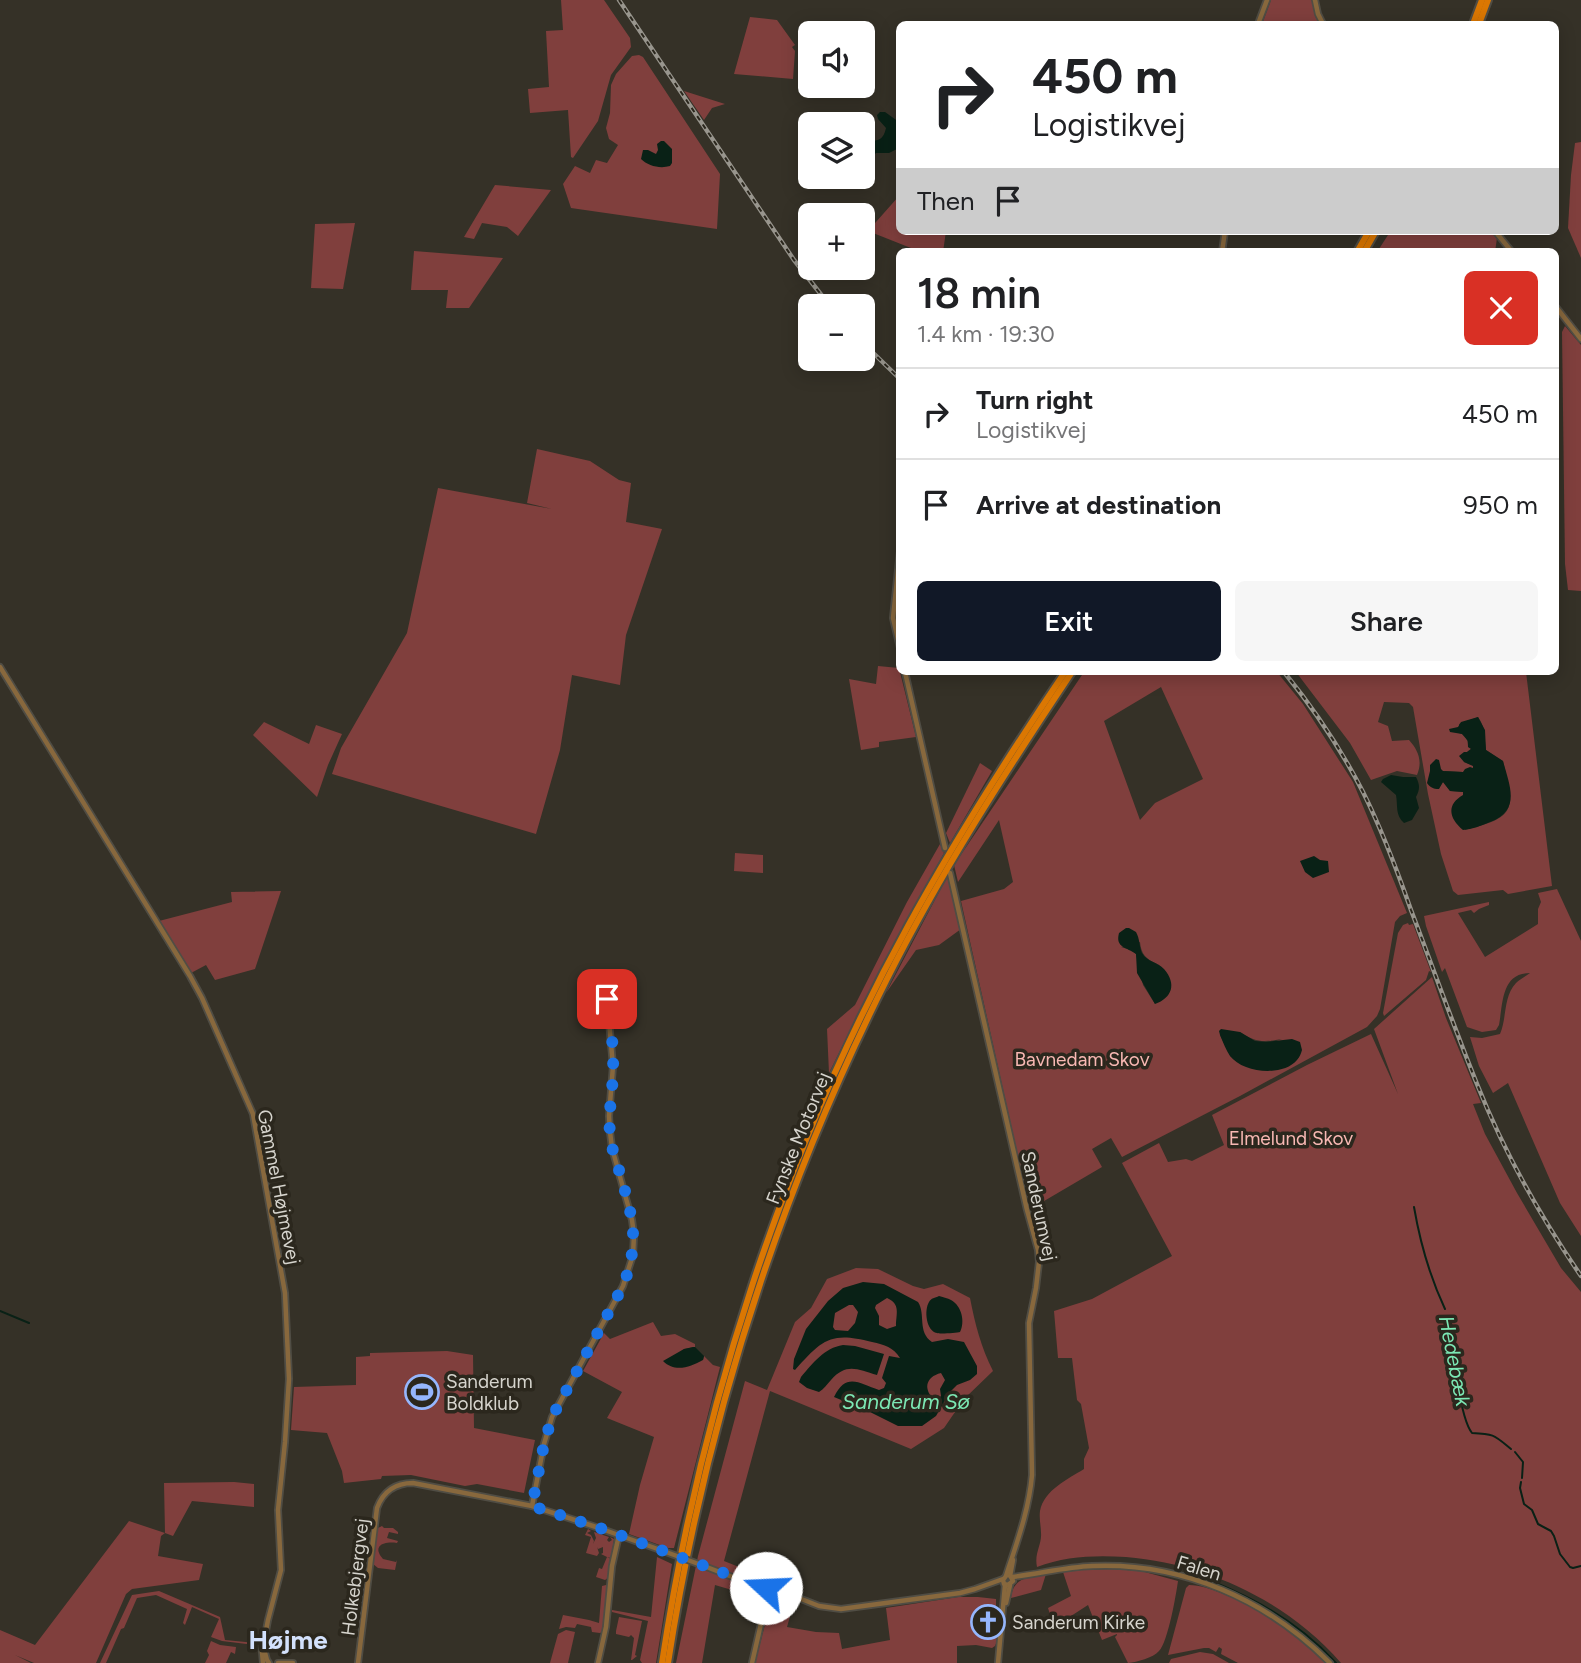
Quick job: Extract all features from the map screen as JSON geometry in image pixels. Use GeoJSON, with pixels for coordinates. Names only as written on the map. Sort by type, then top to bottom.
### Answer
{"type":"FeatureCollection","features":[{"type":"Feature","properties":{"kind":"highway"},"geometry":{"type":"LineString","coordinates":[[1474,21],[1482,0]]}},
{"type":"Feature","properties":{"kind":"highway"},"geometry":{"type":"LineString","coordinates":[[1480,21],[1488,0]]}},
{"type":"Feature","properties":{"kind":"highway","name":"Fynske Motorvej"},"geometry":{"type":"LineString","coordinates":[[662,1663],[687,1527],[713,1418],[751,1288],[809,1134],[859,1021],[908,926],[960,834],[1063,675]]}},
{"type":"Feature","properties":{"kind":"highway","name":"Fynske Motorvej"},"geometry":{"type":"LineString","coordinates":[[668,1663],[692,1528],[709,1455],[766,1264],[814,1136],[859,1036],[913,930],[959,849],[1070,675]]}},
{"type":"Feature","properties":{"kind":"street"},"geometry":{"type":"LineString","coordinates":[[1259,21],[1267,0]]}},
{"type":"Feature","properties":{"kind":"street"},"geometry":{"type":"LineString","coordinates":[[1315,0],[1322,21]]}},
{"type":"Feature","properties":{"kind":"street"},"geometry":{"type":"LineString","coordinates":[[1559,311],[1581,338]]}},
{"type":"Feature","properties":{"kind":"street"},"geometry":{"type":"LineString","coordinates":[[896,589],[893,618],[896,631]]}},
{"type":"Feature","properties":{"kind":"street","name":"Gammel Højmevej"},"geometry":{"type":"LineString","coordinates":[[0,667],[190,976],[253,1114],[285,1293],[289,1379],[278,1510],[281,1570],[262,1652],[263,1663]]}},
{"type":"Feature","properties":{"kind":"street"},"geometry":{"type":"LineString","coordinates":[[906,675],[945,848]]}},
{"type":"Feature","properties":{"kind":"street","name":"Sanderumvej"},"geometry":{"type":"LineString","coordinates":[[950,873],[1039,1258],[1039,1273],[1029,1326],[1032,1475],[1028,1506],[1003,1606],[998,1663]]}},
{"type":"Feature","properties":{"kind":"street"},"geometry":{"type":"LineString","coordinates":[[532,1506],[552,1417],[623,1286],[632,1261],[632,1220],[610,1132],[613,1066],[609,1018]]}},
{"type":"Feature","properties":{"kind":"street","name":"Holkebjergvej"},"geometry":{"type":"LineString","coordinates":[[358,1663],[378,1504],[386,1493],[396,1486],[413,1483],[532,1506],[819,1606],[841,1609],[953,1594],[1008,1580]]}},
{"type":"Feature","properties":{"kind":"street"},"geometry":{"type":"LineString","coordinates":[[598,1663],[619,1535]]}},
{"type":"Feature","properties":{"kind":"street","name":"Falen"},"geometry":{"type":"LineString","coordinates":[[1008,1580],[1076,1567],[1126,1567],[1159,1571],[1209,1584],[1238,1596],[1306,1640],[1330,1663]]}},
{"type":"Feature","properties":{"kind":"street"},"geometry":{"type":"LineString","coordinates":[[752,1663],[771,1591]]}},
{"type":"Feature","properties":{"kind":"street"},"geometry":{"type":"LineString","coordinates":[[263,1648],[270,1663]]}},
{"type":"Feature","properties":{"kind":"street"},"geometry":{"type":"LineString","coordinates":[[278,1663],[293,1663]]}},
{"type":"Feature","properties":{"kind":"green space"},"geometry":{"type":"Polygon","coordinates":[[[561,0],[604,0],[630,38],[631,47],[611,75],[598,121],[573,158],[568,110],[530,113],[528,89],[549,87],[546,31],[563,30],[561,0]]]}},
{"type":"Feature","properties":{"kind":"green space"},"geometry":{"type":"Polygon","coordinates":[[[1271,0],[1312,0],[1318,21],[1263,21],[1271,0]]]}},
{"type":"Feature","properties":{"kind":"green space"},"geometry":{"type":"Polygon","coordinates":[[[750,17],[777,20],[795,45],[792,47],[795,51],[793,79],[734,74],[750,17]]]}},
{"type":"Feature","properties":{"kind":"green space"},"geometry":{"type":"Polygon","coordinates":[[[632,56],[643,57],[720,174],[717,229],[571,208],[563,184],[575,166],[590,173],[596,160],[607,163],[618,145],[609,139],[606,128],[610,113],[611,85],[616,74],[632,56]]]}},
{"type":"Feature","properties":{"kind":"green space"},"geometry":{"type":"Polygon","coordinates":[[[684,91],[725,104],[712,108],[704,120],[684,91]]]}},
{"type":"Feature","properties":{"kind":"green space"},"geometry":{"type":"Polygon","coordinates":[[[1581,142],[1581,258],[1568,228],[1575,143],[1581,142]]]}},
{"type":"Feature","properties":{"kind":"green space"},"geometry":{"type":"Polygon","coordinates":[[[495,185],[551,190],[518,236],[507,227],[482,223],[474,239],[464,237],[495,185]]]}},
{"type":"Feature","properties":{"kind":"green space"},"geometry":{"type":"Polygon","coordinates":[[[896,199],[896,235],[945,235],[944,248],[911,248],[875,234],[875,223],[896,199]]]}},
{"type":"Feature","properties":{"kind":"green space"},"geometry":{"type":"Polygon","coordinates":[[[355,223],[343,289],[311,288],[315,224],[355,223]]]}},
{"type":"Feature","properties":{"kind":"green space"},"geometry":{"type":"Polygon","coordinates":[[[1388,235],[1495,235],[1497,238],[1496,248],[1380,248],[1388,235]]]}},
{"type":"Feature","properties":{"kind":"green space"},"geometry":{"type":"Polygon","coordinates":[[[414,251],[503,258],[469,308],[446,308],[448,290],[411,290],[414,251]]]}},
{"type":"Feature","properties":{"kind":"green space"},"geometry":{"type":"Polygon","coordinates":[[[1565,326],[1581,345],[1581,591],[1568,590],[1565,564],[1562,332],[1565,326]]]}},
{"type":"Feature","properties":{"kind":"green space"},"geometry":{"type":"Polygon","coordinates":[[[537,449],[590,461],[619,480],[631,483],[626,522],[662,529],[626,635],[620,685],[572,675],[560,750],[536,834],[332,774],[341,748],[407,633],[438,488],[552,509],[527,503],[537,449]]]}},
{"type":"Feature","properties":{"kind":"green space"},"geometry":{"type":"Polygon","coordinates":[[[878,666],[896,668],[896,675],[901,675],[916,737],[879,742],[879,747],[861,750],[849,679],[876,684],[878,666]]]}},
{"type":"Feature","properties":{"kind":"green space","name":"Bavnedam Skov"},"geometry":{"type":"Polygon","coordinates":[[[1082,675],[1279,675],[1303,704],[1353,782],[1407,913],[1395,922],[1380,1009],[1367,1027],[1122,1157],[1111,1138],[1092,1149],[1102,1167],[1039,1204],[1029,1206],[961,901],[1004,889],[1013,882],[999,820],[958,882],[954,865],[1082,675]],[[1161,687],[1104,721],[1140,820],[1155,803],[1203,779],[1161,687]],[[1140,942],[1121,947],[1136,954],[1143,985],[1155,1004],[1157,964],[1145,956],[1140,942]],[[1240,1032],[1220,1035],[1231,1057],[1282,1039],[1260,1041],[1240,1032]]]}},
{"type":"Feature","properties":{"kind":"green space"},"geometry":{"type":"Polygon","coordinates":[[[1298,675],[1526,675],[1552,886],[1508,894],[1503,890],[1458,895],[1453,891],[1441,854],[1413,707],[1409,703],[1384,702],[1378,722],[1388,726],[1392,741],[1409,740],[1412,744],[1419,760],[1417,775],[1397,771],[1371,780],[1350,743],[1298,675]],[[1478,717],[1459,724],[1459,733],[1466,738],[1468,747],[1472,748],[1467,752],[1464,762],[1474,766],[1463,772],[1445,771],[1438,789],[1443,782],[1450,791],[1463,792],[1465,830],[1503,815],[1510,800],[1503,761],[1486,750],[1484,729],[1478,717]]]}},
{"type":"Feature","properties":{"kind":"green space"},"geometry":{"type":"Polygon","coordinates":[[[264,722],[309,744],[316,725],[342,734],[317,797],[253,735],[264,722]]]}},
{"type":"Feature","properties":{"kind":"green space"},"geometry":{"type":"Polygon","coordinates":[[[980,763],[992,771],[950,843],[946,833],[980,763]]]}},
{"type":"Feature","properties":{"kind":"green space"},"geometry":{"type":"Polygon","coordinates":[[[940,844],[944,853],[829,1073],[827,1029],[855,1005],[907,902],[940,844]]]}},
{"type":"Feature","properties":{"kind":"green space"},"geometry":{"type":"Polygon","coordinates":[[[735,853],[763,855],[763,873],[734,871],[735,853]]]}},
{"type":"Feature","properties":{"kind":"green space"},"geometry":{"type":"Polygon","coordinates":[[[948,875],[961,929],[939,945],[916,950],[886,993],[948,875]]]}},
{"type":"Feature","properties":{"kind":"green space"},"geometry":{"type":"Polygon","coordinates":[[[1557,889],[1581,941],[1581,1236],[1560,1203],[1508,1083],[1493,1093],[1479,1066],[1470,1037],[1482,1038],[1500,1034],[1512,989],[1530,973],[1513,978],[1509,984],[1496,1030],[1482,1032],[1467,1027],[1445,968],[1442,972],[1424,916],[1489,902],[1489,905],[1474,913],[1471,910],[1458,913],[1485,957],[1538,924],[1541,902],[1538,893],[1557,889]]]}},
{"type":"Feature","properties":{"kind":"green space"},"geometry":{"type":"Polygon","coordinates":[[[281,891],[255,969],[215,980],[206,965],[191,973],[159,921],[232,902],[231,892],[281,891]]]}},
{"type":"Feature","properties":{"kind":"green space"},"geometry":{"type":"Polygon","coordinates":[[[1413,924],[1431,972],[1429,971],[1426,980],[1384,1016],[1398,933],[1403,925],[1413,924]]]}},
{"type":"Feature","properties":{"kind":"green space","name":"Elmelund Skov"},"geometry":{"type":"Polygon","coordinates":[[[1432,977],[1481,1103],[1473,1104],[1485,1134],[1561,1268],[1581,1292],[1581,1663],[1341,1663],[1296,1621],[1244,1589],[1216,1577],[1157,1561],[1126,1557],[1070,1558],[1037,1567],[1042,1504],[1051,1491],[1084,1469],[1084,1459],[1089,1448],[1081,1404],[1077,1400],[1072,1358],[1058,1358],[1054,1311],[1092,1299],[1172,1256],[1122,1163],[1159,1143],[1168,1162],[1186,1159],[1192,1161],[1224,1145],[1212,1115],[1371,1034],[1398,1094],[1374,1029],[1432,977]]]}},
{"type":"Feature","properties":{"kind":"green space"},"geometry":{"type":"Polygon","coordinates":[[[856,1268],[878,1269],[924,1289],[943,1284],[970,1298],[979,1335],[993,1371],[964,1399],[944,1428],[911,1449],[770,1391],[724,1561],[769,1579],[762,1587],[759,1598],[715,1585],[702,1663],[676,1663],[698,1556],[745,1381],[767,1390],[795,1322],[811,1308],[827,1279],[856,1268]]]}},
{"type":"Feature","properties":{"kind":"green space"},"geometry":{"type":"Polygon","coordinates":[[[653,1322],[661,1336],[675,1334],[695,1344],[695,1347],[679,1353],[703,1360],[704,1356],[713,1365],[720,1367],[674,1548],[629,1534],[654,1437],[607,1418],[622,1392],[583,1371],[604,1333],[610,1339],[653,1322]]]}},
{"type":"Feature","properties":{"kind":"green space","name":"Sanderum Boldklub"},"geometry":{"type":"Polygon","coordinates":[[[447,1351],[473,1355],[474,1428],[535,1440],[524,1493],[477,1484],[465,1486],[411,1475],[382,1476],[381,1479],[344,1483],[327,1433],[291,1430],[294,1387],[356,1385],[356,1357],[370,1356],[370,1353],[447,1351]]]}},
{"type":"Feature","properties":{"kind":"green space"},"geometry":{"type":"Polygon","coordinates":[[[164,1483],[254,1484],[254,1507],[192,1501],[173,1536],[165,1533],[164,1483]]]}},
{"type":"Feature","properties":{"kind":"green space"},"geometry":{"type":"Polygon","coordinates":[[[129,1521],[165,1533],[161,1536],[158,1556],[203,1564],[199,1580],[132,1589],[126,1594],[96,1663],[34,1663],[15,1655],[31,1663],[0,1663],[0,1630],[35,1645],[129,1521]]]}},
{"type":"Feature","properties":{"kind":"green space"},"geometry":{"type":"Polygon","coordinates":[[[382,1526],[398,1532],[389,1532],[387,1538],[398,1541],[397,1543],[384,1543],[378,1550],[383,1559],[397,1560],[395,1570],[378,1568],[373,1564],[376,1529],[382,1526]]]}},
{"type":"Feature","properties":{"kind":"green space"},"geometry":{"type":"Polygon","coordinates":[[[588,1529],[591,1531],[587,1533],[591,1535],[593,1544],[596,1538],[594,1532],[609,1537],[609,1542],[612,1540],[610,1537],[614,1539],[611,1558],[601,1554],[603,1547],[597,1547],[597,1556],[586,1553],[591,1537],[585,1535],[588,1529]]]}},
{"type":"Feature","properties":{"kind":"green space"},"geometry":{"type":"Polygon","coordinates":[[[607,1557],[611,1559],[609,1577],[605,1580],[596,1577],[607,1557]]]}},
{"type":"Feature","properties":{"kind":"green space"},"geometry":{"type":"Polygon","coordinates":[[[657,1557],[672,1564],[656,1663],[642,1663],[640,1660],[648,1621],[612,1610],[651,1617],[657,1557]]]}},
{"type":"Feature","properties":{"kind":"green space"},"geometry":{"type":"Polygon","coordinates":[[[1112,1569],[1141,1571],[1178,1581],[1162,1646],[1149,1658],[1128,1663],[1115,1637],[1117,1634],[1102,1640],[1088,1605],[1054,1627],[1048,1608],[1071,1596],[1063,1572],[1112,1569]]]}},
{"type":"Feature","properties":{"kind":"green space"},"geometry":{"type":"Polygon","coordinates":[[[1046,1574],[1041,1590],[1011,1598],[1018,1582],[1046,1574]]]}},
{"type":"Feature","properties":{"kind":"green space"},"geometry":{"type":"Polygon","coordinates":[[[1189,1585],[1201,1586],[1236,1599],[1264,1614],[1290,1631],[1325,1663],[1238,1663],[1221,1654],[1222,1649],[1219,1647],[1216,1652],[1204,1648],[1168,1655],[1189,1585]]]}},
{"type":"Feature","properties":{"kind":"green space"},"geometry":{"type":"Polygon","coordinates":[[[602,1586],[608,1587],[602,1632],[592,1632],[591,1627],[577,1624],[575,1628],[559,1629],[563,1615],[599,1623],[602,1586]]]}},
{"type":"Feature","properties":{"kind":"green space"},"geometry":{"type":"Polygon","coordinates":[[[159,1591],[220,1617],[225,1640],[257,1643],[255,1645],[222,1641],[211,1637],[219,1619],[192,1607],[185,1625],[183,1623],[187,1609],[156,1595],[137,1598],[106,1663],[100,1663],[132,1595],[159,1591]]]}},
{"type":"Feature","properties":{"kind":"green space"},"geometry":{"type":"Polygon","coordinates":[[[958,1597],[996,1599],[996,1608],[999,1609],[995,1646],[957,1646],[957,1663],[755,1663],[770,1605],[783,1600],[794,1602],[787,1627],[839,1633],[842,1649],[890,1640],[886,1608],[958,1597]]]}},
{"type":"Feature","properties":{"kind":"green space"},"geometry":{"type":"Polygon","coordinates":[[[619,1617],[642,1621],[635,1655],[637,1656],[632,1660],[634,1638],[631,1635],[629,1637],[616,1634],[619,1617]]]}},
{"type":"Feature","properties":{"kind":"green space"},"geometry":{"type":"Polygon","coordinates":[[[566,1630],[575,1632],[568,1663],[550,1663],[558,1634],[566,1630]]]}},
{"type":"Feature","properties":{"kind":"green space"},"geometry":{"type":"Polygon","coordinates":[[[211,1641],[236,1647],[235,1654],[231,1652],[226,1663],[205,1663],[211,1641]]]}},
{"type":"Feature","properties":{"kind":"green space"},"geometry":{"type":"Polygon","coordinates":[[[1200,1652],[1213,1654],[1229,1663],[1169,1663],[1171,1659],[1200,1652]]]}},
{"type":"Feature","properties":{"kind":"water"},"geometry":{"type":"Polygon","coordinates":[[[880,112],[885,112],[896,120],[896,150],[889,153],[875,154],[875,140],[884,135],[886,128],[878,119],[880,112]]]}},
{"type":"Feature","properties":{"kind":"water"},"geometry":{"type":"Polygon","coordinates":[[[661,141],[672,149],[670,166],[654,166],[641,159],[643,150],[656,154],[657,144],[661,141]]]}},
{"type":"Feature","properties":{"kind":"water"},"geometry":{"type":"Polygon","coordinates":[[[1478,717],[1485,730],[1486,750],[1503,761],[1511,797],[1510,804],[1500,817],[1463,830],[1451,812],[1463,792],[1450,791],[1443,782],[1439,789],[1432,788],[1427,783],[1430,765],[1436,759],[1443,771],[1463,772],[1473,768],[1459,756],[1471,749],[1468,747],[1468,741],[1462,734],[1450,732],[1449,729],[1478,717]]]}},
{"type":"Feature","properties":{"kind":"water"},"geometry":{"type":"Polygon","coordinates":[[[1391,775],[1416,777],[1418,782],[1416,797],[1419,808],[1412,820],[1404,823],[1398,814],[1396,795],[1381,782],[1391,775]]]}},
{"type":"Feature","properties":{"kind":"water"},"geometry":{"type":"Polygon","coordinates":[[[1314,856],[1328,861],[1329,872],[1313,878],[1305,872],[1300,861],[1314,856]]]}},
{"type":"Feature","properties":{"kind":"water"},"geometry":{"type":"Polygon","coordinates":[[[1126,928],[1136,932],[1144,956],[1162,967],[1170,980],[1169,994],[1155,1004],[1137,973],[1136,954],[1119,942],[1119,933],[1126,928]]]}},
{"type":"Feature","properties":{"kind":"water"},"geometry":{"type":"Polygon","coordinates":[[[1221,1029],[1240,1032],[1255,1041],[1292,1039],[1300,1042],[1302,1050],[1297,1060],[1282,1069],[1253,1069],[1236,1062],[1230,1056],[1220,1035],[1221,1029]]]}},
{"type":"Feature","properties":{"kind":"water","name":"Sanderum Sø"},"geometry":{"type":"Polygon","coordinates":[[[863,1282],[884,1284],[918,1302],[927,1338],[932,1342],[948,1339],[964,1342],[977,1366],[977,1374],[957,1385],[936,1416],[922,1426],[898,1426],[834,1397],[843,1384],[848,1382],[879,1390],[884,1388],[886,1383],[882,1378],[889,1356],[900,1358],[881,1344],[836,1338],[820,1345],[793,1369],[794,1359],[806,1329],[828,1301],[843,1288],[863,1282]],[[887,1298],[875,1308],[879,1325],[887,1329],[896,1326],[897,1313],[894,1303],[887,1298]],[[849,1305],[835,1313],[835,1330],[848,1331],[855,1323],[858,1312],[853,1305],[849,1305]],[[941,1373],[929,1381],[927,1388],[937,1400],[941,1396],[940,1389],[945,1380],[941,1373]]]}},
{"type":"Feature","properties":{"kind":"water","name":"Sanderum Sø"},"geometry":{"type":"Polygon","coordinates":[[[939,1296],[950,1299],[958,1306],[962,1319],[960,1332],[938,1333],[930,1328],[926,1315],[927,1306],[939,1296]]]}},
{"type":"Feature","properties":{"kind":"water","name":"Sanderum Sø"},"geometry":{"type":"Polygon","coordinates":[[[843,1345],[884,1354],[877,1375],[848,1369],[837,1374],[819,1392],[799,1382],[819,1357],[830,1349],[843,1345]]]}},
{"type":"Feature","properties":{"kind":"water"},"geometry":{"type":"Polygon","coordinates":[[[695,1347],[704,1356],[703,1360],[688,1367],[672,1367],[663,1361],[684,1349],[695,1347]]]}},
{"type":"Feature","properties":{"kind":"waterway","name":"Hedebæk"},"geometry":{"type":"LineString","coordinates":[[1414,1207],[1426,1259],[1445,1309]]}},
{"type":"Feature","properties":{"kind":"waterway"},"geometry":{"type":"LineString","coordinates":[[0,1311],[29,1323]]}},
{"type":"Feature","properties":{"kind":"waterway","name":"Hedebæk"},"geometry":{"type":"LineString","coordinates":[[1449,1317],[1458,1383],[1468,1425],[1472,1433],[1494,1436],[1511,1449]]}},
{"type":"Feature","properties":{"kind":"waterway","name":"Hedebæk"},"geometry":{"type":"LineString","coordinates":[[1515,1452],[1523,1462],[1522,1478]]}},
{"type":"Feature","properties":{"kind":"waterway","name":"Hedebæk"},"geometry":{"type":"LineString","coordinates":[[1521,1482],[1524,1504],[1532,1510],[1538,1524],[1551,1531],[1560,1554],[1570,1567],[1581,1566]]}},
{"type":"Feature","properties":{"kind":"waterway"},"geometry":{"type":"LineString","coordinates":[[1191,1573],[1250,1599],[1287,1620],[1336,1663]]}},
{"type":"Feature","properties":{"kind":"railway"},"geometry":{"type":"LineString","coordinates":[[619,0],[794,260],[821,294]]}},
{"type":"Feature","properties":{"kind":"railway"},"geometry":{"type":"LineString","coordinates":[[875,355],[896,375]]}},
{"type":"Feature","properties":{"kind":"railway"},"geometry":{"type":"LineString","coordinates":[[1286,675],[1346,760],[1363,792],[1389,850],[1460,1041],[1499,1134],[1551,1230],[1581,1276]]}},
{"type":"Feature","properties":{"kind":"place","name":"Sanderum Boldklub"},"geometry":{"type":"Point","coordinates":[422,1392]}},
{"type":"Feature","properties":{"kind":"place","name":"Sanderum Kirke"},"geometry":{"type":"Point","coordinates":[988,1622]}},
{"type":"Feature","properties":{"kind":"district","name":"Højme"},"geometry":{"type":"Point","coordinates":[288,1640]}},
{"type":"Feature","properties":{"kind":"route"},"geometry":{"type":"LineString","coordinates":[[607,999],[613,1066],[609,1116],[611,1140],[631,1212],[633,1255],[623,1286],[552,1417],[532,1506],[766,1588]]}}]}
